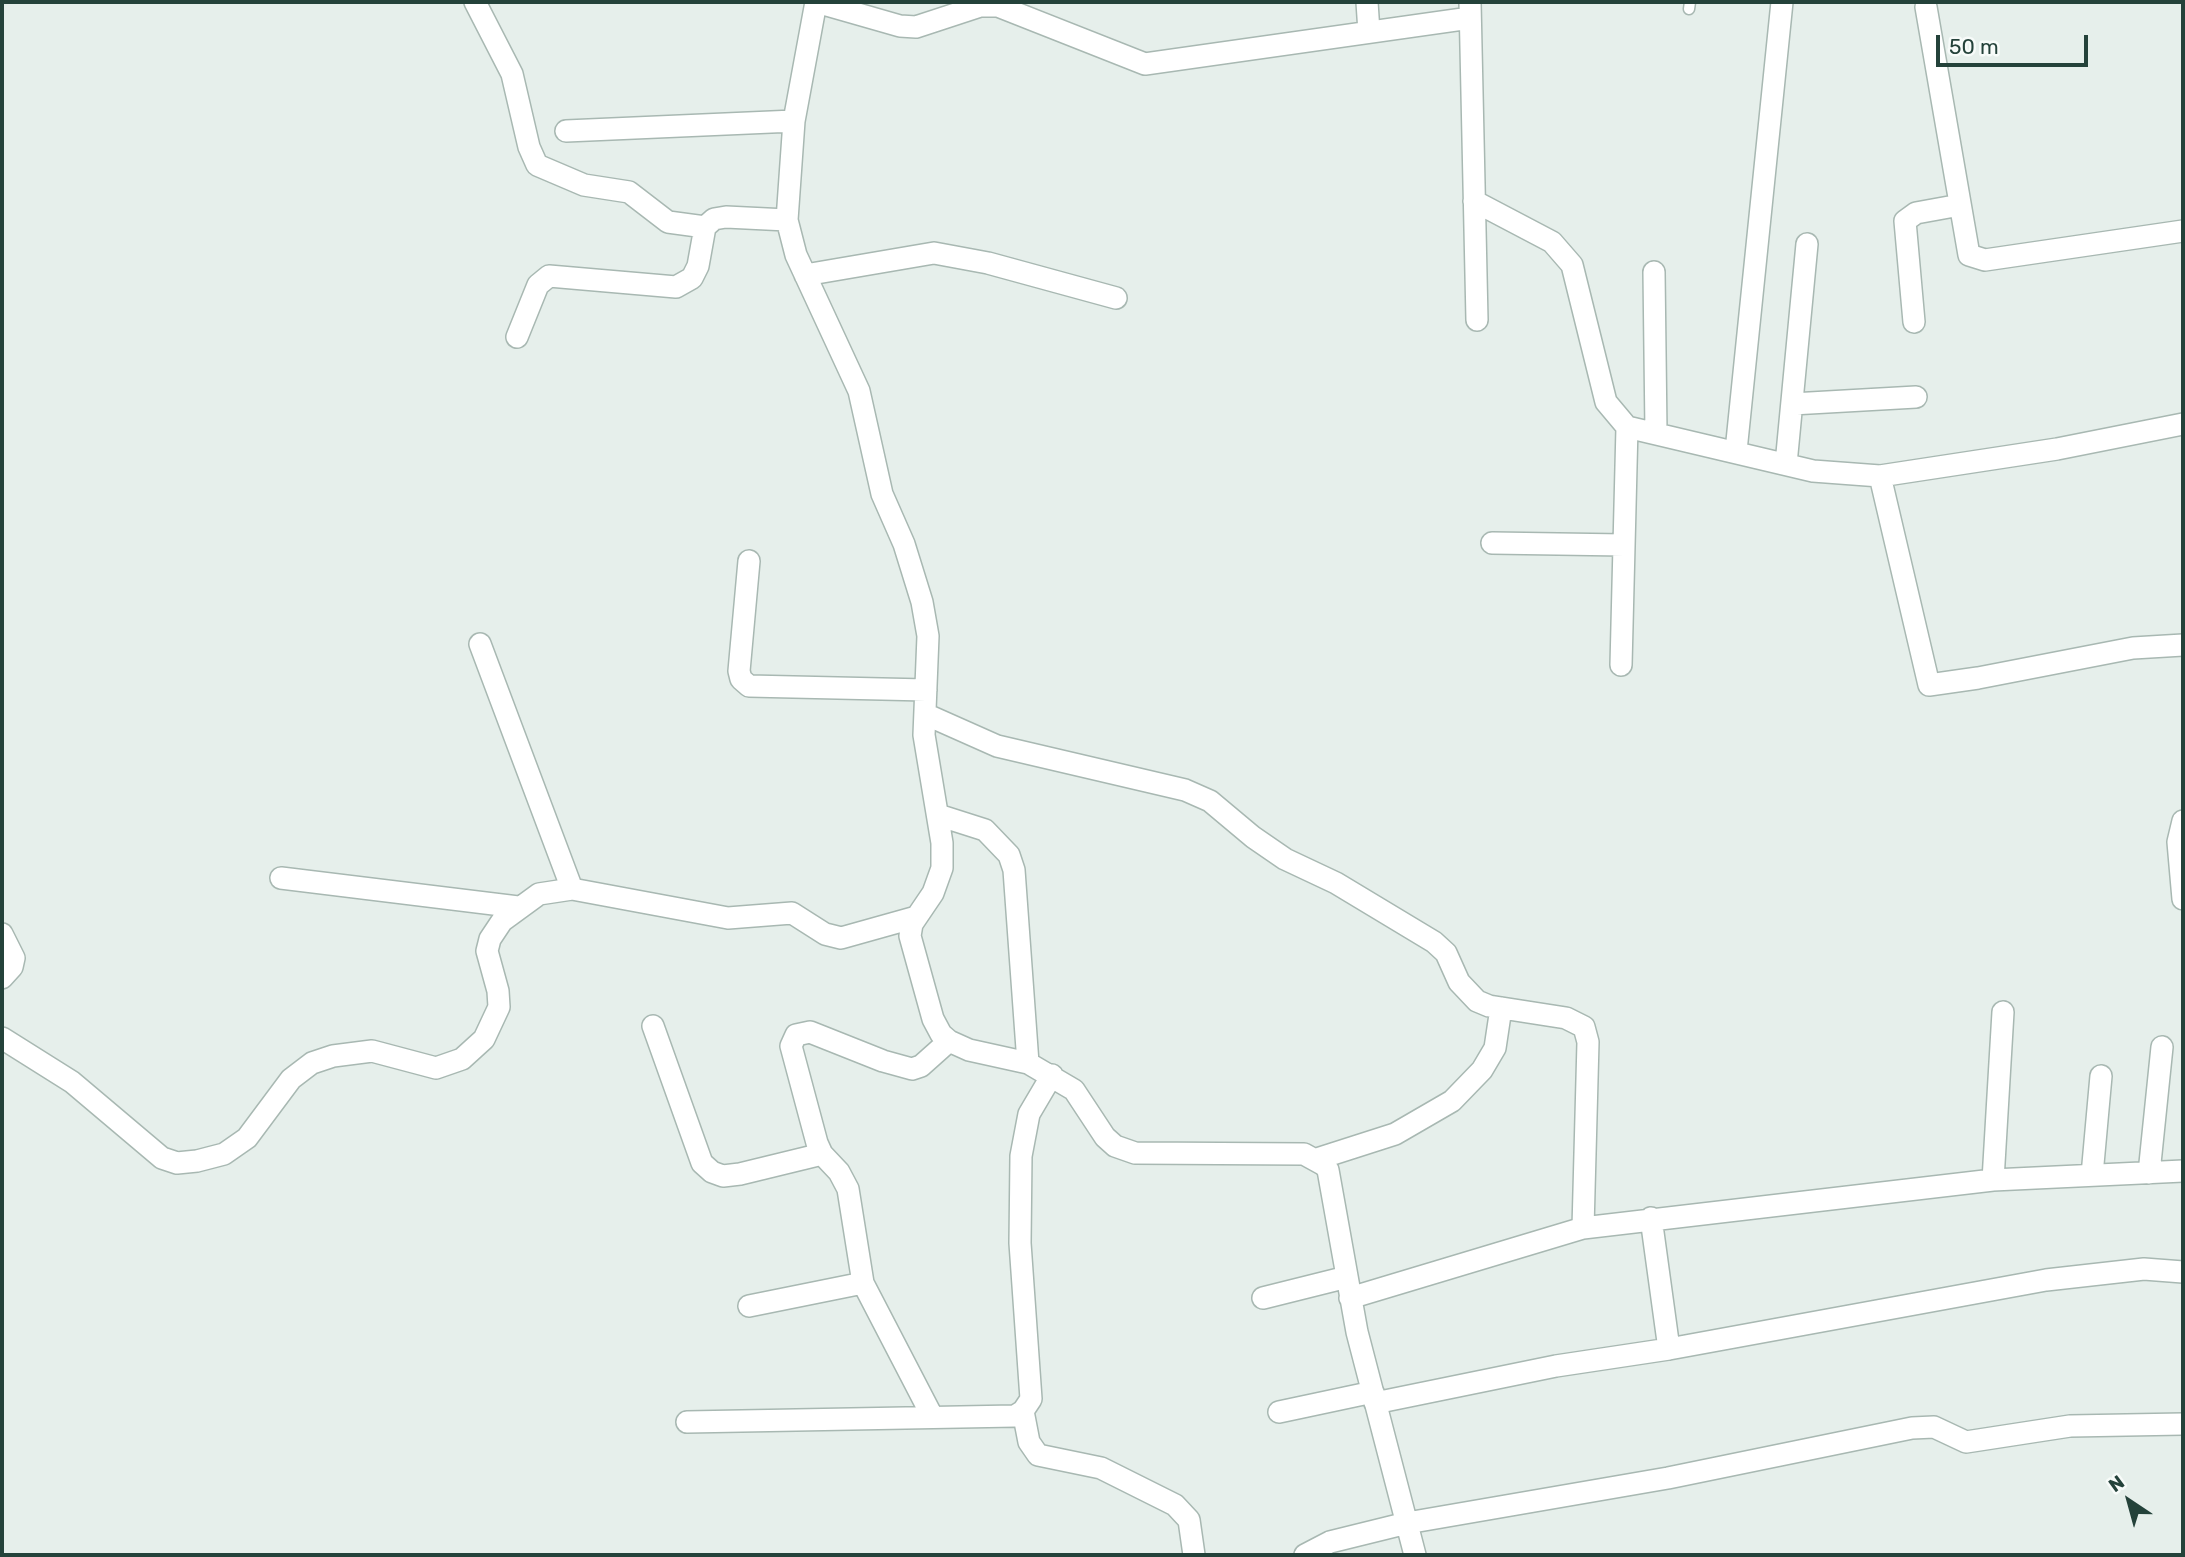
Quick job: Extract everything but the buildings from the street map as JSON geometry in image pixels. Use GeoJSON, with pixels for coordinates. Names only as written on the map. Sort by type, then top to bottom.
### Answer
{"type":"FeatureCollection","features":[{"type":"Feature","properties":{"kind":"street"},"geometry":{"type":"LineString","coordinates":[[475,2],[502,48],[512,74],[529,148],[537,165],[584,185],[629,192],[668,222],[705,227]]}},
{"type":"Feature","properties":{"kind":"street"},"geometry":{"type":"LineString","coordinates":[[1415,1555],[1349,1287],[1328,1170],[1317,1159],[1304,1154],[1135,1153],[1115,1146],[1105,1137],[1074,1090],[1028,1063],[969,1050],[949,1041],[941,1034],[933,1019],[910,936],[916,917],[939,881],[942,844],[930,784],[925,714],[928,636],[922,601],[904,544],[882,494],[859,391],[796,255],[787,220],[794,121],[816,2],[900,26],[916,27],[980,6],[998,6],[1145,64],[1369,32],[1470,10],[1477,320]]}},
{"type":"Feature","properties":{"kind":"street"},"geometry":{"type":"LineString","coordinates":[[1367,2],[1369,32]]}},
{"type":"Feature","properties":{"kind":"street"},"geometry":{"type":"LineString","coordinates":[[1736,451],[1782,2]]}},
{"type":"Feature","properties":{"kind":"street"},"geometry":{"type":"LineString","coordinates":[[1926,7],[1966,248],[1974,259],[2183,231]]}},
{"type":"Feature","properties":{"kind":"street"},"geometry":{"type":"LineString","coordinates":[[566,131],[794,121]]}},
{"type":"Feature","properties":{"kind":"street"},"geometry":{"type":"LineString","coordinates":[[1474,201],[1552,242],[1572,264],[1606,402],[1627,427],[1827,474],[1880,476],[2057,449],[2183,424]]}},
{"type":"Feature","properties":{"kind":"street"},"geometry":{"type":"LineString","coordinates":[[1914,322],[1905,221],[1916,213],[1960,205]]}},
{"type":"Feature","properties":{"kind":"street"},"geometry":{"type":"LineString","coordinates":[[517,337],[538,285],[549,276],[684,285],[692,278],[698,266],[705,227],[713,219],[726,216],[787,220]]}},
{"type":"Feature","properties":{"kind":"street"},"geometry":{"type":"LineString","coordinates":[[1786,464],[1807,244]]}},
{"type":"Feature","properties":{"kind":"street"},"geometry":{"type":"LineString","coordinates":[[805,275],[934,253],[988,263],[1116,298]]}},
{"type":"Feature","properties":{"kind":"street"},"geometry":{"type":"LineString","coordinates":[[1654,272],[1656,432]]}},
{"type":"Feature","properties":{"kind":"street"},"geometry":{"type":"LineString","coordinates":[[1792,404],[1916,397]]}},
{"type":"Feature","properties":{"kind":"street"},"geometry":{"type":"LineString","coordinates":[[1621,665],[1627,427]]}},
{"type":"Feature","properties":{"kind":"street"},"geometry":{"type":"LineString","coordinates":[[1880,476],[1929,685],[2133,648],[2183,645]]}},
{"type":"Feature","properties":{"kind":"street"},"geometry":{"type":"LineString","coordinates":[[1492,543],[1624,545]]}},
{"type":"Feature","properties":{"kind":"street"},"geometry":{"type":"LineString","coordinates":[[749,561],[739,671],[741,679],[749,686],[926,690]]}},
{"type":"Feature","properties":{"kind":"street"},"geometry":{"type":"LineString","coordinates":[[480,643],[572,889]]}},
{"type":"Feature","properties":{"kind":"street"},"geometry":{"type":"LineString","coordinates":[[925,714],[997,746],[1185,790],[1210,802],[1285,859],[1336,883],[1434,942],[1446,953],[1467,993],[1477,1001],[1501,1008],[1566,1018],[1584,1027],[1587,1034],[1583,1228]]}},
{"type":"Feature","properties":{"kind":"street"},"geometry":{"type":"LineString","coordinates":[[938,815],[985,830],[1009,855],[1014,870],[1028,1063]]}},
{"type":"Feature","properties":{"kind":"street"},"geometry":{"type":"LineString","coordinates":[[2183,821],[2178,842],[2183,899]]}},
{"type":"Feature","properties":{"kind":"street"},"geometry":{"type":"LineString","coordinates":[[281,878],[518,907]]}},
{"type":"Feature","properties":{"kind":"street"},"geometry":{"type":"LineString","coordinates":[[2,1038],[72,1082],[162,1158],[177,1163],[197,1161],[224,1154],[247,1138],[292,1079],[312,1063],[333,1056],[372,1051],[436,1068],[462,1059],[484,1038],[499,1007],[498,991],[487,951],[490,939],[502,921],[539,894],[572,889],[728,918],[792,913],[825,934],[841,938],[916,917]]}},
{"type":"Feature","properties":{"kind":"street"},"geometry":{"type":"LineString","coordinates":[[2,934],[13,958],[12,967],[2,978]]}},
{"type":"Feature","properties":{"kind":"street"},"geometry":{"type":"LineString","coordinates":[[1317,1159],[1395,1134],[1452,1101],[1482,1070],[1495,1048],[1501,1008]]}},
{"type":"Feature","properties":{"kind":"street"},"geometry":{"type":"LineString","coordinates":[[1993,1180],[2003,1012]]}},
{"type":"Feature","properties":{"kind":"street"},"geometry":{"type":"LineString","coordinates":[[653,1026],[702,1163],[712,1172],[723,1176],[740,1174],[822,1154]]}},
{"type":"Feature","properties":{"kind":"street"},"geometry":{"type":"LineString","coordinates":[[932,1416],[863,1283],[848,1189],[839,1172],[822,1154],[791,1046],[796,1035],[803,1031],[912,1069],[921,1066],[949,1041]]}},
{"type":"Feature","properties":{"kind":"street"},"geometry":{"type":"LineString","coordinates":[[2149,1173],[2162,1047]]}},
{"type":"Feature","properties":{"kind":"street"},"geometry":{"type":"LineString","coordinates":[[687,1422],[1015,1416],[1023,1411],[1031,1399],[1020,1243],[1021,1156],[1029,1114],[1052,1075]]}},
{"type":"Feature","properties":{"kind":"street"},"geometry":{"type":"LineString","coordinates":[[2092,1175],[2101,1076]]}},
{"type":"Feature","properties":{"kind":"street"},"geometry":{"type":"LineString","coordinates":[[1263,1298],[1349,1287],[1583,1228],[1993,1180],[2183,1171]]}},
{"type":"Feature","properties":{"kind":"street"},"geometry":{"type":"LineString","coordinates":[[1651,1219],[1669,1349]]}},
{"type":"Feature","properties":{"kind":"street"},"geometry":{"type":"LineString","coordinates":[[1279,1412],[1669,1349],[2091,1273],[2154,1268],[2183,1272]]}},
{"type":"Feature","properties":{"kind":"street"},"geometry":{"type":"LineString","coordinates":[[749,1306],[863,1283]]}},
{"type":"Feature","properties":{"kind":"street"},"geometry":{"type":"LineString","coordinates":[[1023,1411],[1030,1442],[1038,1455],[1101,1468],[1175,1505],[1189,1520],[1194,1555]]}},
{"type":"Feature","properties":{"kind":"street"},"geometry":{"type":"LineString","coordinates":[[1305,1555],[1331,1542],[1407,1523],[1668,1478],[1925,1426],[1934,1427],[1966,1442],[2070,1426],[2183,1424]]}}]}
